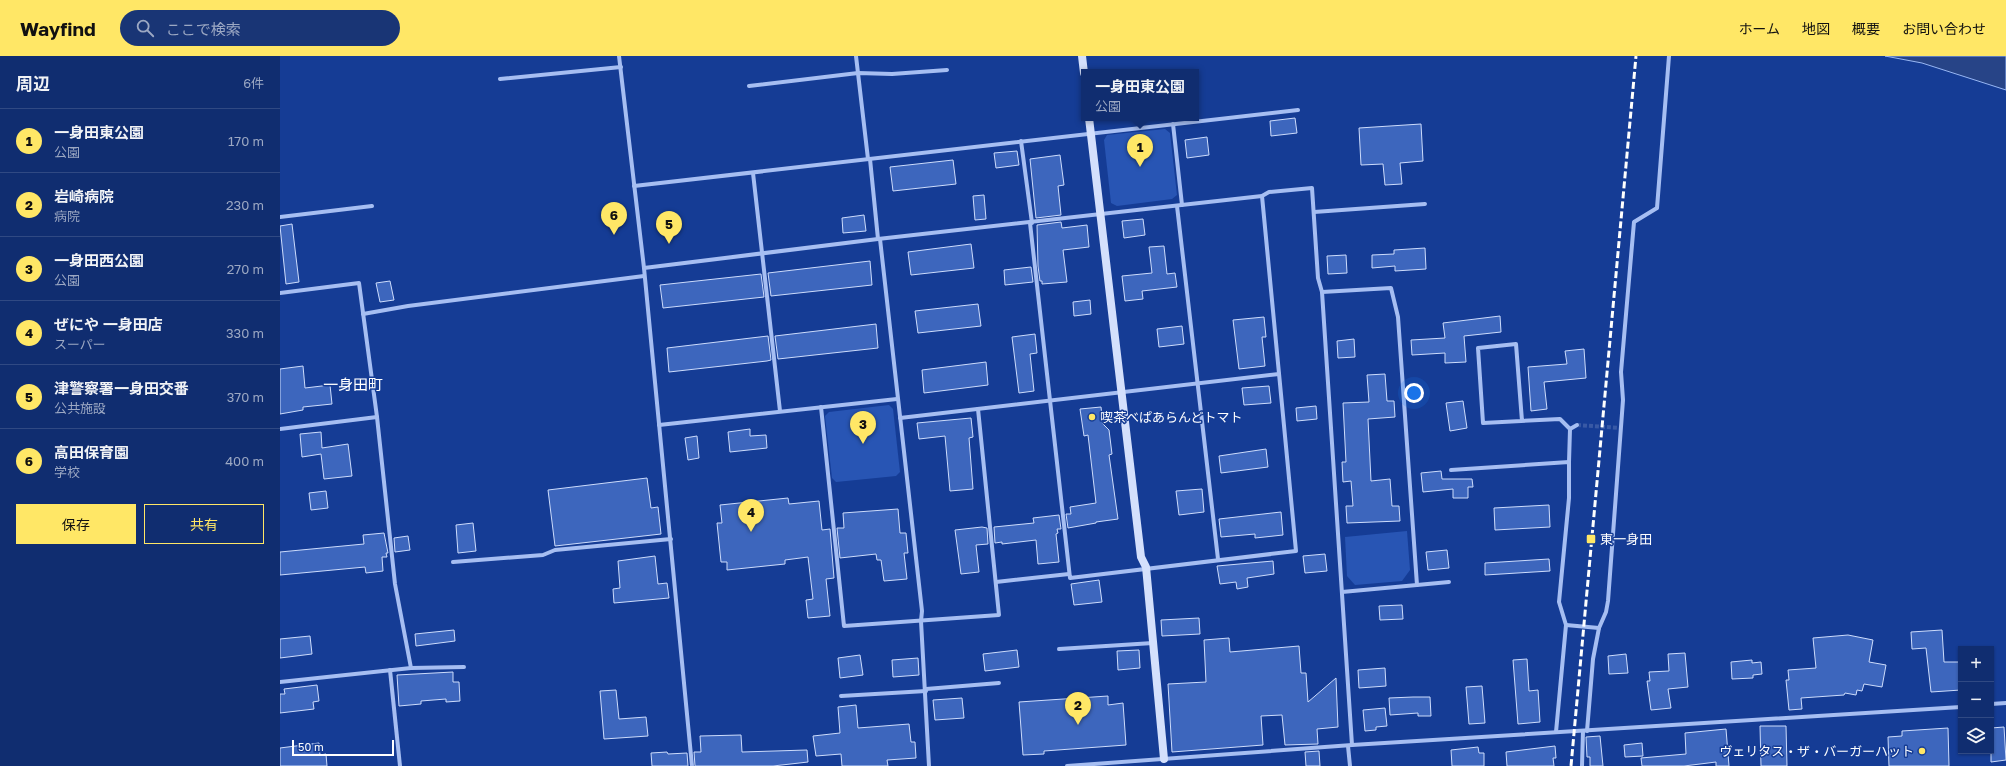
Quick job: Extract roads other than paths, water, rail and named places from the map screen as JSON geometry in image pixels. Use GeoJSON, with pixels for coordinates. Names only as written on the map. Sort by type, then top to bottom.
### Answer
{"type":"FeatureCollection","features":[{"type":"Feature","properties":{"kind":"street"},"geometry":{"type":"LineString","coordinates":[[619,56],[644,268],[692,766]]}},
{"type":"Feature","properties":{"kind":"street"},"geometry":{"type":"LineString","coordinates":[[856,56],[879,239],[922,611],[920,621],[926,690],[930,766]]}},
{"type":"Feature","properties":{"kind":"street"},"geometry":{"type":"LineString","coordinates":[[1082,56],[1084,69]]}},
{"type":"Feature","properties":{"kind":"street"},"geometry":{"type":"LineString","coordinates":[[1582,766],[1592,659],[1599,628],[1606,612],[1608,601],[1622,400],[1621,372],[1634,222],[1657,208],[1669,56]]}},
{"type":"Feature","properties":{"kind":"street"},"geometry":{"type":"LineString","coordinates":[[500,79],[621,67]]}},
{"type":"Feature","properties":{"kind":"street"},"geometry":{"type":"LineString","coordinates":[[749,86],[858,73],[892,74],[947,70]]}},
{"type":"Feature","properties":{"kind":"street"},"geometry":{"type":"LineString","coordinates":[[634,186],[1298,110]]}},
{"type":"Feature","properties":{"kind":"street"},"geometry":{"type":"LineString","coordinates":[[1089,121],[1141,557],[1146,567],[1164,763]]}},
{"type":"Feature","properties":{"kind":"street"},"geometry":{"type":"LineString","coordinates":[[1172,124],[1198,384],[1218,559]]}},
{"type":"Feature","properties":{"kind":"street"},"geometry":{"type":"LineString","coordinates":[[1022,141],[1070,578],[1146,567],[1296,551],[1262,196]]}},
{"type":"Feature","properties":{"kind":"street"},"geometry":{"type":"LineString","coordinates":[[753,173],[780,411]]}},
{"type":"Feature","properties":{"kind":"street"},"geometry":{"type":"LineString","coordinates":[[644,268],[879,239],[1180,206],[1262,196],[1269,192],[1312,188],[1318,278],[1322,292],[1342,592],[1350,766]]}},
{"type":"Feature","properties":{"kind":"street"},"geometry":{"type":"LineString","coordinates":[[1314,212],[1425,204]]}},
{"type":"Feature","properties":{"kind":"street"},"geometry":{"type":"LineString","coordinates":[[280,217],[372,206]]}},
{"type":"Feature","properties":{"kind":"street"},"geometry":{"type":"LineString","coordinates":[[364,314],[408,306],[644,276]]}},
{"type":"Feature","properties":{"kind":"street"},"geometry":{"type":"LineString","coordinates":[[280,293],[358,283],[361,311],[364,314],[377,417],[395,584],[411,668]]}},
{"type":"Feature","properties":{"kind":"street"},"geometry":{"type":"LineString","coordinates":[[1322,292],[1391,288],[1398,317],[1417,585]]}},
{"type":"Feature","properties":{"kind":"street"},"geometry":{"type":"LineString","coordinates":[[1522,421],[1516,344],[1478,348],[1483,423],[1522,421],[1560,419],[1570,429],[1569,498],[1559,602],[1566,625],[1556,732]]}},
{"type":"Feature","properties":{"kind":"street"},"geometry":{"type":"LineString","coordinates":[[900,418],[1278,374]]}},
{"type":"Feature","properties":{"kind":"street"},"geometry":{"type":"LineString","coordinates":[[659,425],[898,399]]}},
{"type":"Feature","properties":{"kind":"street"},"geometry":{"type":"LineString","coordinates":[[821,407],[844,626],[999,615],[978,409]]}},
{"type":"Feature","properties":{"kind":"street"},"geometry":{"type":"LineString","coordinates":[[280,429],[377,417]]}},
{"type":"Feature","properties":{"kind":"street"},"geometry":{"type":"LineString","coordinates":[[1570,429],[1577,425]]}},
{"type":"Feature","properties":{"kind":"street"},"geometry":{"type":"LineString","coordinates":[[1451,470],[1569,462]]}},
{"type":"Feature","properties":{"kind":"street"},"geometry":{"type":"LineString","coordinates":[[453,562],[543,556],[555,550],[671,539]]}},
{"type":"Feature","properties":{"kind":"street"},"geometry":{"type":"LineString","coordinates":[[996,582],[1069,574]]}},
{"type":"Feature","properties":{"kind":"street"},"geometry":{"type":"LineString","coordinates":[[1342,592],[1449,582]]}},
{"type":"Feature","properties":{"kind":"street"},"geometry":{"type":"LineString","coordinates":[[1566,625],[1599,628]]}},
{"type":"Feature","properties":{"kind":"street"},"geometry":{"type":"LineString","coordinates":[[1059,649],[1153,643]]}},
{"type":"Feature","properties":{"kind":"street"},"geometry":{"type":"LineString","coordinates":[[280,682],[411,668],[464,667]]}},
{"type":"Feature","properties":{"kind":"street"},"geometry":{"type":"LineString","coordinates":[[390,670],[400,766]]}},
{"type":"Feature","properties":{"kind":"street"},"geometry":{"type":"LineString","coordinates":[[841,696],[999,683]]}},
{"type":"Feature","properties":{"kind":"street"},"geometry":{"type":"LineString","coordinates":[[1994,704],[2006,703]]}},
{"type":"Feature","properties":{"kind":"street"},"geometry":{"type":"LineString","coordinates":[[1067,766],[1164,763],[1350,746],[1958,707]]}},
{"type":"Feature","properties":{"kind":"tunnel"},"geometry":{"type":"LineString","coordinates":[[1577,425],[1621,428]]}},
{"type":"Feature","properties":{"kind":"railway"},"geometry":{"type":"LineString","coordinates":[[1571,766],[1636,56]]}},
{"type":"Feature","properties":{"kind":"place","name":"一身田東公園"},"geometry":{"type":"Point","coordinates":[1140,167]}},
{"type":"Feature","properties":{"kind":"place","name":"高田保育園"},"geometry":{"type":"Point","coordinates":[614,235]}},
{"type":"Feature","properties":{"kind":"place","name":"津警察署一身田交番"},"geometry":{"type":"Point","coordinates":[669,244]}},
{"type":"Feature","properties":{"kind":"place","name":"喫茶べぱあらんどトマト"},"geometry":{"type":"Point","coordinates":[1092,417]}},
{"type":"Feature","properties":{"kind":"place","name":"一身田西公園"},"geometry":{"type":"Point","coordinates":[863,444]}},
{"type":"Feature","properties":{"kind":"place","name":"ぜにや 一身田店"},"geometry":{"type":"Point","coordinates":[751,532]}},
{"type":"Feature","properties":{"kind":"place","name":"東一身田"},"geometry":{"type":"Point","coordinates":[1591,539]}},
{"type":"Feature","properties":{"kind":"place","name":"岩崎病院"},"geometry":{"type":"Point","coordinates":[1078,725]}},
{"type":"Feature","properties":{"kind":"place","name":"ヴェリタス・ザ・バーガーハット"},"geometry":{"type":"Point","coordinates":[1922,751]}},
{"type":"Feature","properties":{"kind":"district","name":"一身田町"},"geometry":{"type":"Point","coordinates":[353,384]}}]}
